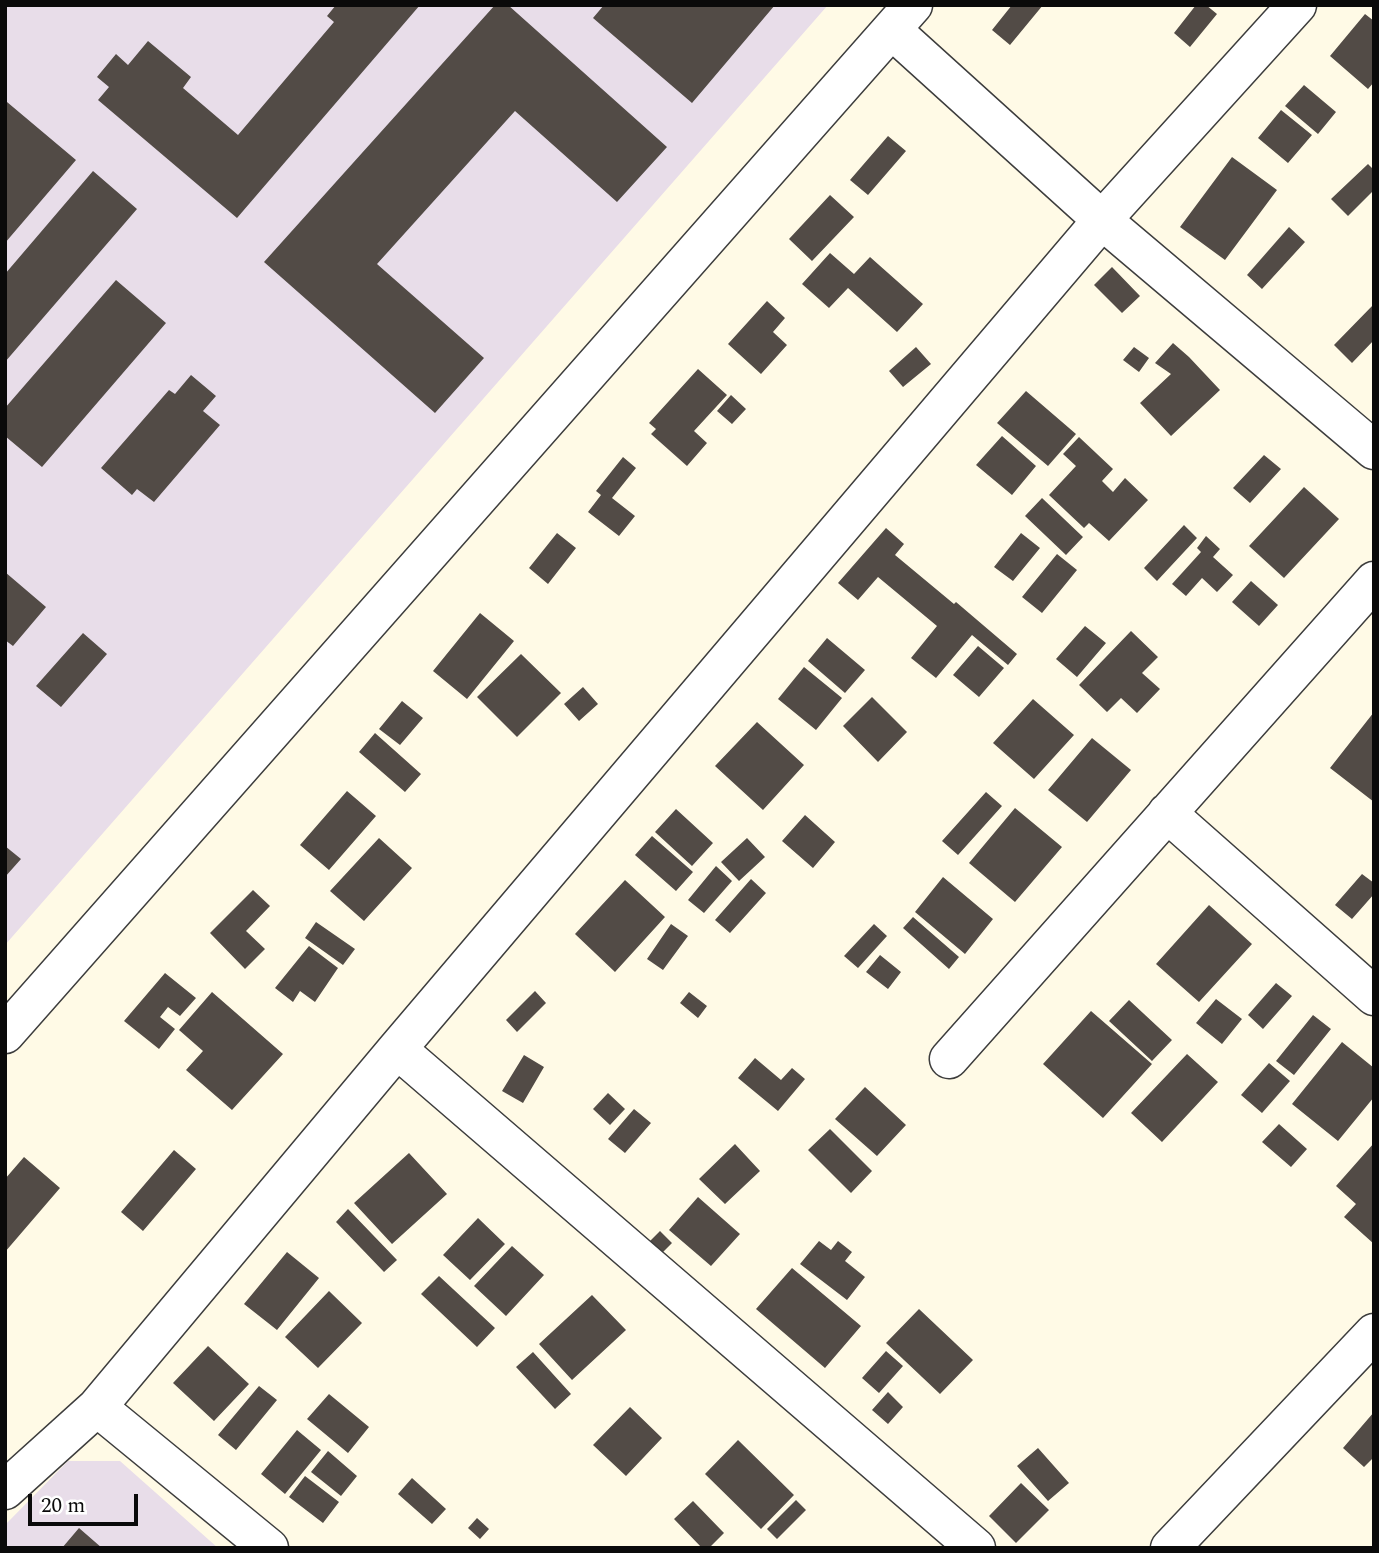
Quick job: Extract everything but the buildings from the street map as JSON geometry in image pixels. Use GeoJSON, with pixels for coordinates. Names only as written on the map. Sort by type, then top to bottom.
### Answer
{"type":"FeatureCollection","features":[{"type":"Feature","properties":{"kind":"street"},"geometry":{"type":"LineString","coordinates":[[5,1490],[97,1407],[397,1049],[1102,220],[1297,5]]}},
{"type":"Feature","properties":{"kind":"street"},"geometry":{"type":"LineString","coordinates":[[5,1034],[902,17],[1102,220],[1374,450]]}},
{"type":"Feature","properties":{"kind":"street"},"geometry":{"type":"LineString","coordinates":[[949,1059],[1374,581]]}},
{"type":"Feature","properties":{"kind":"street"},"geometry":{"type":"LineString","coordinates":[[1167,813],[1374,996]]}},
{"type":"Feature","properties":{"kind":"street"},"geometry":{"type":"LineString","coordinates":[[397,1049],[976,1548]]}},
{"type":"Feature","properties":{"kind":"street"},"geometry":{"type":"LineString","coordinates":[[1170,1548],[1374,1333]]}},
{"type":"Feature","properties":{"kind":"street"},"geometry":{"type":"LineString","coordinates":[[97,1407],[268,1548]]}},
{"type":"Feature","properties":{"kind":"shaded area"},"geometry":{"type":"Polygon","coordinates":[[[5,5],[828,5],[5,945],[5,5]]]}},
{"type":"Feature","properties":{"kind":"shaded area"},"geometry":{"type":"Polygon","coordinates":[[[68,1461],[120,1461],[218,1548],[5,1548],[5,1525],[68,1461]]]}}]}
